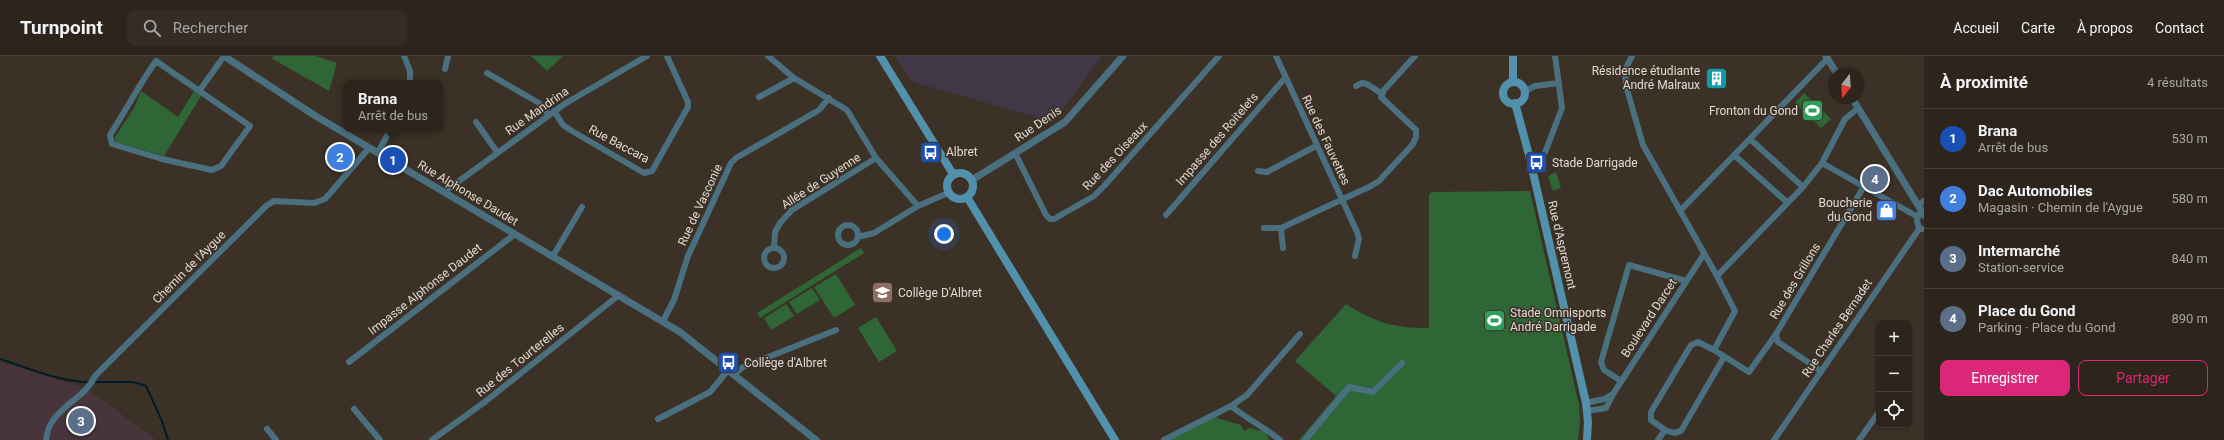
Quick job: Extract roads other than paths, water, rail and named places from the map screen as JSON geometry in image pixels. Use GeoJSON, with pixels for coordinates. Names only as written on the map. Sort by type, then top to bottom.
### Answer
{"type":"FeatureCollection","features":[{"type":"Feature","properties":{"kind":"main road"},"geometry":{"type":"LineString","coordinates":[[880,56],[953,174]]}},
{"type":"Feature","properties":{"kind":"main road"},"geometry":{"type":"LineString","coordinates":[[1512,56],[1513,82]]}},
{"type":"Feature","properties":{"kind":"main road"},"geometry":{"type":"LineString","coordinates":[[1513,82],[1522,86],[1525,91],[1524,96],[1520,101],[1515,103],[1509,102],[1503,93],[1508,84],[1513,82]]}},
{"type":"Feature","properties":{"kind":"main road","name":"Rue d'Aspremont"},"geometry":{"type":"LineString","coordinates":[[1515,103],[1529,155],[1586,407],[1587,437]]}},
{"type":"Feature","properties":{"kind":"main road"},"geometry":{"type":"LineString","coordinates":[[964,173],[972,180],[972,189],[967,197],[957,199],[948,193],[947,182],[953,174],[964,173]]}},
{"type":"Feature","properties":{"kind":"main road"},"geometry":{"type":"LineString","coordinates":[[967,197],[1115,440]]}},
{"type":"Feature","properties":{"kind":"street"},"geometry":{"type":"LineString","coordinates":[[200,90],[225,56]]}},
{"type":"Feature","properties":{"kind":"street","name":"Rue Alphonse Daudet"},"geometry":{"type":"LineString","coordinates":[[225,56],[314,115],[663,321],[702,348],[816,440]]}},
{"type":"Feature","properties":{"kind":"street"},"geometry":{"type":"LineString","coordinates":[[404,56],[410,71],[410,80]]}},
{"type":"Feature","properties":{"kind":"street"},"geometry":{"type":"LineString","coordinates":[[445,69],[448,56]]}},
{"type":"Feature","properties":{"kind":"street","name":"Rue Mandrina"},"geometry":{"type":"LineString","coordinates":[[444,192],[552,113],[647,56]]}},
{"type":"Feature","properties":{"kind":"street","name":"Rue Baccara"},"geometry":{"type":"LineString","coordinates":[[552,113],[563,125],[572,131],[644,173],[649,172],[652,170],[688,107],[688,102],[667,56]]}},
{"type":"Feature","properties":{"kind":"street"},"geometry":{"type":"LineString","coordinates":[[768,56],[794,78],[847,110],[876,158],[918,206]]}},
{"type":"Feature","properties":{"kind":"street","name":"Rue Denis"},"geometry":{"type":"LineString","coordinates":[[972,180],[1064,122],[1123,56]]}},
{"type":"Feature","properties":{"kind":"street","name":"Rue des Oiseaux"},"geometry":{"type":"LineString","coordinates":[[1014,153],[1046,215],[1050,219],[1054,219],[1094,196],[1219,56]]}},
{"type":"Feature","properties":{"kind":"street","name":"Rue des Fauvettes"},"geometry":{"type":"LineString","coordinates":[[1276,56],[1342,200],[1380,181],[1413,144],[1416,137],[1416,130],[1381,97],[1382,94],[1367,84],[1362,83],[1356,86]]}},
{"type":"Feature","properties":{"kind":"street"},"geometry":{"type":"LineString","coordinates":[[1382,94],[1415,56]]}},
{"type":"Feature","properties":{"kind":"street"},"geometry":{"type":"LineString","coordinates":[[1543,158],[1562,108],[1555,56]]}},
{"type":"Feature","properties":{"kind":"street"},"geometry":{"type":"LineString","coordinates":[[1632,56],[1625,70],[1626,86],[1643,145],[1717,276],[1735,311],[1714,350]]}},
{"type":"Feature","properties":{"kind":"street"},"geometry":{"type":"LineString","coordinates":[[1680,211],[1750,139],[1826,57],[1833,68]]}},
{"type":"Feature","properties":{"kind":"street"},"geometry":{"type":"LineString","coordinates":[[156,61],[200,90],[250,126],[221,166],[212,170],[162,159],[112,144],[110,135],[130,105],[135,91],[156,61]]}},
{"type":"Feature","properties":{"kind":"street"},"geometry":{"type":"LineString","coordinates":[[487,73],[539,102],[552,113]]}},
{"type":"Feature","properties":{"kind":"street"},"geometry":{"type":"LineString","coordinates":[[759,97],[794,78]]}},
{"type":"Feature","properties":{"kind":"street","name":"Impasse des Roitelets"},"geometry":{"type":"LineString","coordinates":[[1166,215],[1285,78]]}},
{"type":"Feature","properties":{"kind":"street"},"geometry":{"type":"LineString","coordinates":[[1525,91],[1535,86],[1559,83]]}},
{"type":"Feature","properties":{"kind":"street","name":"Rue de Vasconie"},"geometry":{"type":"LineString","coordinates":[[663,321],[674,300],[688,256],[731,163],[736,158],[819,110],[829,98]]}},
{"type":"Feature","properties":{"kind":"street"},"geometry":{"type":"LineString","coordinates":[[1856,104],[1921,210],[1921,229]]}},
{"type":"Feature","properties":{"kind":"street"},"geometry":{"type":"LineString","coordinates":[[1717,276],[1803,187],[1822,163],[1845,119],[1858,108]]}},
{"type":"Feature","properties":{"kind":"street"},"geometry":{"type":"LineString","coordinates":[[476,122],[497,152]]}},
{"type":"Feature","properties":{"kind":"street"},"geometry":{"type":"LineString","coordinates":[[378,152],[389,132]]}},
{"type":"Feature","properties":{"kind":"street"},"geometry":{"type":"LineString","coordinates":[[1750,139],[1803,187]]}},
{"type":"Feature","properties":{"kind":"street"},"geometry":{"type":"LineString","coordinates":[[1258,171],[1267,172],[1316,146]]}},
{"type":"Feature","properties":{"kind":"street","name":"Chemin de l'Aygue"},"geometry":{"type":"LineString","coordinates":[[46,440],[51,423],[92,383],[95,376],[266,206],[274,201],[314,203],[325,199],[370,148]]}},
{"type":"Feature","properties":{"kind":"street"},"geometry":{"type":"LineString","coordinates":[[1734,155],[1788,203]]}},
{"type":"Feature","properties":{"kind":"street","name":"Allée de Guyenne"},"geometry":{"type":"LineString","coordinates":[[774,248],[778,228],[785,216],[792,210],[876,158]]}},
{"type":"Feature","properties":{"kind":"street"},"geometry":{"type":"LineString","coordinates":[[1822,163],[1863,188],[1921,210]]}},
{"type":"Feature","properties":{"kind":"street","name":"Rue des Grillons"},"geometry":{"type":"LineString","coordinates":[[1821,371],[1778,342],[1776,334],[1863,188]]}},
{"type":"Feature","properties":{"kind":"street"},"geometry":{"type":"LineString","coordinates":[[858,236],[874,233],[918,206],[948,193]]}},
{"type":"Feature","properties":{"kind":"street"},"geometry":{"type":"LineString","coordinates":[[1264,228],[1281,228],[1342,200],[1359,238],[1355,256]]}},
{"type":"Feature","properties":{"kind":"street"},"geometry":{"type":"LineString","coordinates":[[553,256],[582,207]]}},
{"type":"Feature","properties":{"kind":"street"},"geometry":{"type":"LineString","coordinates":[[1281,228],[1283,248]]}},
{"type":"Feature","properties":{"kind":"street","name":"Rue Charles Bernadet"},"geometry":{"type":"LineString","coordinates":[[1774,440],[1921,229]]}},
{"type":"Feature","properties":{"kind":"street","name":"Impasse Alphonse Daudet"},"geometry":{"type":"LineString","coordinates":[[349,362],[515,234]]}},
{"type":"Feature","properties":{"kind":"street","name":"Boulevard Darcet"},"geometry":{"type":"LineString","coordinates":[[1586,407],[1606,408],[1621,381],[1704,254]]}},
{"type":"Feature","properties":{"kind":"street"},"geometry":{"type":"LineString","coordinates":[[1621,381],[1604,370],[1601,362],[1629,265],[1686,280]]}},
{"type":"Feature","properties":{"kind":"street","name":"Rue des Tourterelles"},"geometry":{"type":"LineString","coordinates":[[432,440],[486,401],[619,295]]}},
{"type":"Feature","properties":{"kind":"street"},"geometry":{"type":"LineString","coordinates":[[658,419],[710,392],[732,372],[836,330]]}},
{"type":"Feature","properties":{"kind":"street"},"geometry":{"type":"LineString","coordinates":[[1164,440],[1231,406],[1247,395],[1300,334]]}},
{"type":"Feature","properties":{"kind":"street"},"geometry":{"type":"LineString","coordinates":[[1724,357],[1680,431],[1674,433],[1665,430],[1651,420],[1651,412],[1694,342],[1698,342],[1714,350],[1749,372],[1752,371],[1776,334]]}},
{"type":"Feature","properties":{"kind":"street"},"geometry":{"type":"LineString","coordinates":[[1305,440],[1349,387],[1373,392],[1402,363]]}},
{"type":"Feature","properties":{"kind":"street"},"geometry":{"type":"LineString","coordinates":[[1586,407],[1613,394]]}},
{"type":"Feature","properties":{"kind":"street"},"geometry":{"type":"LineString","coordinates":[[1231,406],[1251,422],[1262,425],[1280,439]]}},
{"type":"Feature","properties":{"kind":"street"},"geometry":{"type":"LineString","coordinates":[[354,409],[380,440]]}},
{"type":"Feature","properties":{"kind":"street"},"geometry":{"type":"LineString","coordinates":[[1859,440],[1876,416]]}},
{"type":"Feature","properties":{"kind":"street"},"geometry":{"type":"LineString","coordinates":[[267,429],[276,440]]}},
{"type":"Feature","properties":{"kind":"street"},"geometry":{"type":"LineString","coordinates":[[1658,440],[1665,430]]}},
{"type":"Feature","properties":{"kind":"street"},"geometry":{"type":"LineString","coordinates":[[1587,437],[1594,440]]}},
{"type":"Feature","properties":{"kind":"waterway"},"geometry":{"type":"LineString","coordinates":[[0,359],[55,377],[67,380],[89,382]]}},
{"type":"Feature","properties":{"kind":"waterway"},"geometry":{"type":"LineString","coordinates":[[94,382],[133,382],[146,386],[162,421],[168,440]]}},
{"type":"Feature","properties":{"kind":"place","name":"Résidence étudiante André Malraux"},"geometry":{"type":"Point","coordinates":[1716,78]}},
{"type":"Feature","properties":{"kind":"place","name":"Fronton du Gond"},"geometry":{"type":"Point","coordinates":[1813,111]}},
{"type":"Feature","properties":{"kind":"place","name":"Albret"},"geometry":{"type":"Point","coordinates":[930,152]}},
{"type":"Feature","properties":{"kind":"place","name":"Dac Automobiles"},"geometry":{"type":"Point","coordinates":[340,157]}},
{"type":"Feature","properties":{"kind":"place","name":"Brana"},"geometry":{"type":"Point","coordinates":[393,160]}},
{"type":"Feature","properties":{"kind":"place","name":"Stade Darrigade"},"geometry":{"type":"Point","coordinates":[1536,163]}},
{"type":"Feature","properties":{"kind":"place","name":"Place du Gond"},"geometry":{"type":"Point","coordinates":[1875,179]}},
{"type":"Feature","properties":{"kind":"place","name":"Boucherie du Gond"},"geometry":{"type":"Point","coordinates":[1887,210]}},
{"type":"Feature","properties":{"kind":"place","name":"Collège D'Albret"},"geometry":{"type":"Point","coordinates":[883,293]}},
{"type":"Feature","properties":{"kind":"place","name":"Stade Omnisports André Darrigade"},"geometry":{"type":"Point","coordinates":[1494,320]}},
{"type":"Feature","properties":{"kind":"place","name":"Collège d'Albret"},"geometry":{"type":"Point","coordinates":[728,363]}},
{"type":"Feature","properties":{"kind":"place","name":"Intermarché"},"geometry":{"type":"Point","coordinates":[81,421]}}]}
